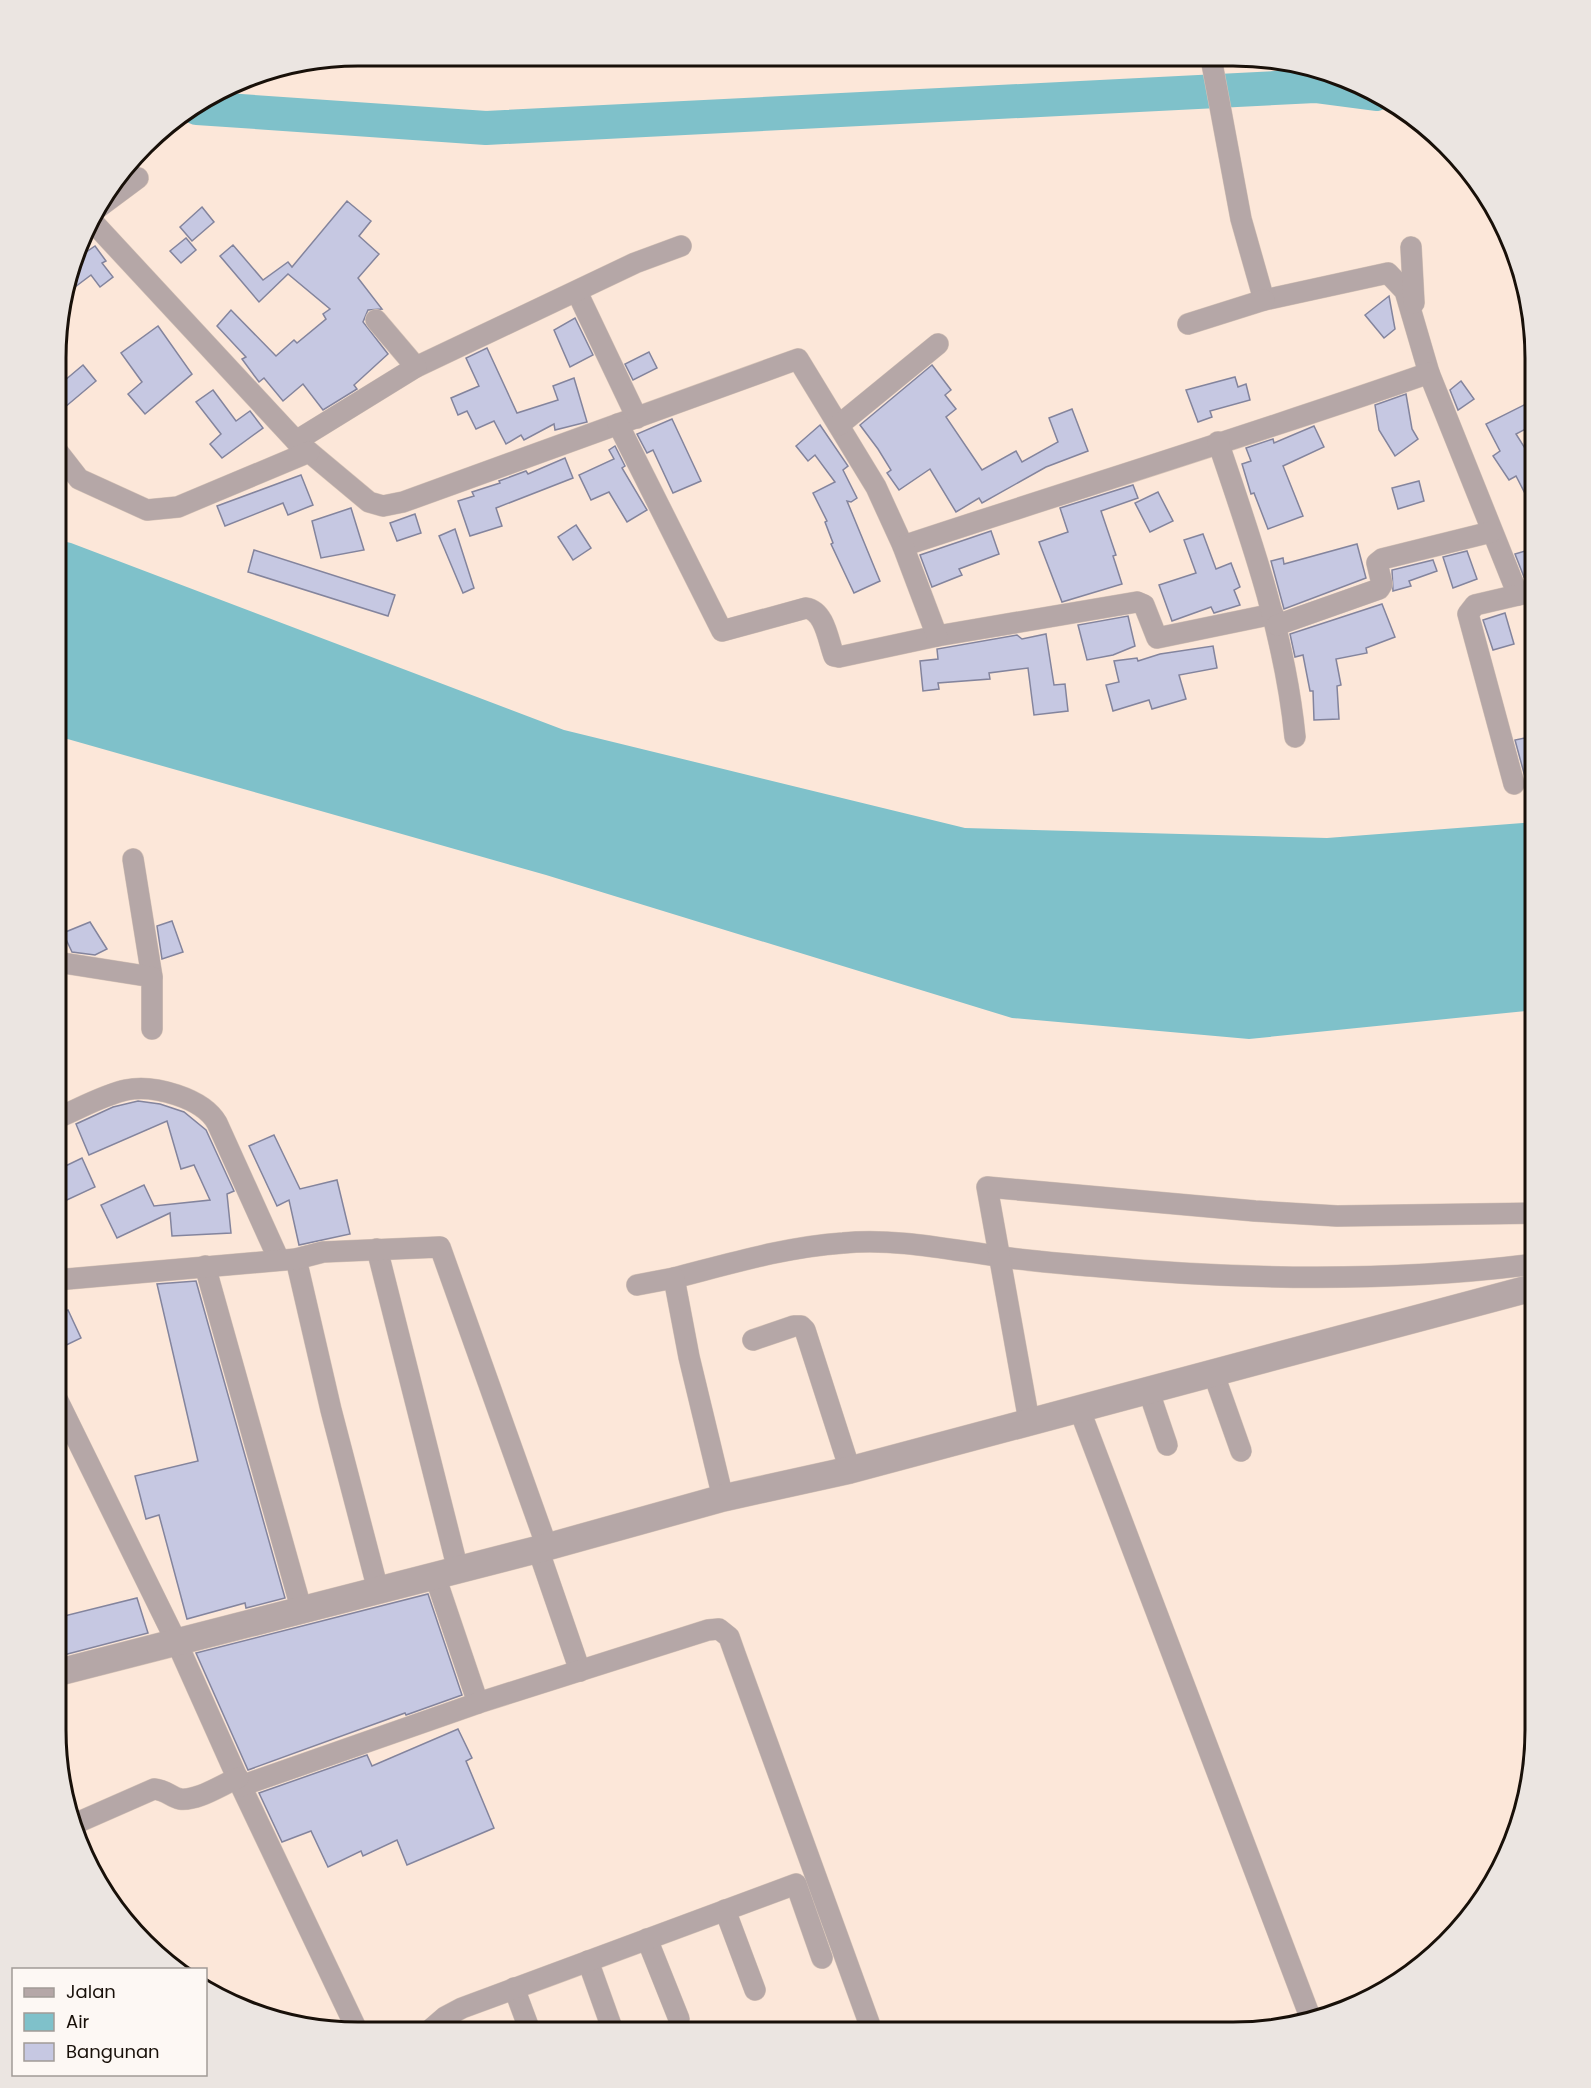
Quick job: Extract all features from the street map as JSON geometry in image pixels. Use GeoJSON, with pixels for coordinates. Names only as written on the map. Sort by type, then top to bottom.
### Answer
{"type":"FeatureCollection","features":[{"type":"Feature","properties":{"kind":"street"},"geometry":{"type":"LineString","coordinates":[[1213,66],[1241,219],[1264,300]]}},
{"type":"Feature","properties":{"kind":"street"},"geometry":{"type":"LineString","coordinates":[[116,194],[138,178]]}},
{"type":"Feature","properties":{"kind":"street"},"geometry":{"type":"LineString","coordinates":[[98,226],[302,446],[369,502],[383,506],[403,502],[798,359],[876,487],[903,546],[937,636]]}},
{"type":"Feature","properties":{"kind":"street"},"geometry":{"type":"LineString","coordinates":[[66,462],[79,479],[147,510],[178,507],[302,446],[416,367],[635,263],[681,246]]}},
{"type":"Feature","properties":{"kind":"street"},"geometry":{"type":"LineString","coordinates":[[1411,247],[1415,317],[1429,374]]}},
{"type":"Feature","properties":{"kind":"street"},"geometry":{"type":"LineString","coordinates":[[1188,324],[1264,300],[1388,273],[1405,291],[1429,374],[1491,532],[1525,590]]}},
{"type":"Feature","properties":{"kind":"street"},"geometry":{"type":"LineString","coordinates":[[577,292],[628,421],[716,624],[722,631],[806,608],[813,609],[820,616],[834,656],[1137,602],[1144,605],[1157,639],[1275,620],[1379,589],[1382,584],[1377,563],[1382,559],[1491,532]]}},
{"type":"Feature","properties":{"kind":"street"},"geometry":{"type":"LineString","coordinates":[[376,320],[416,367]]}},
{"type":"Feature","properties":{"kind":"street"},"geometry":{"type":"LineString","coordinates":[[839,425],[938,344]]}},
{"type":"Feature","properties":{"kind":"street"},"geometry":{"type":"LineString","coordinates":[[903,546],[1218,442],[1302,418],[1429,374]]}},
{"type":"Feature","properties":{"kind":"street"},"geometry":{"type":"LineString","coordinates":[[1218,442],[1275,620],[1292,704],[1295,737]]}},
{"type":"Feature","properties":{"kind":"street"},"geometry":{"type":"LineString","coordinates":[[1514,784],[1468,614],[1476,605],[1525,593]]}},
{"type":"Feature","properties":{"kind":"street"},"geometry":{"type":"LineString","coordinates":[[133,859],[152,977],[152,1029]]}},
{"type":"Feature","properties":{"kind":"street"},"geometry":{"type":"LineString","coordinates":[[66,963],[152,977]]}},
{"type":"Feature","properties":{"kind":"street"},"geometry":{"type":"LineString","coordinates":[[66,1114],[129,1089],[176,1095],[203,1106],[212,1113],[287,1259],[331,1410],[378,1590]]}},
{"type":"Feature","properties":{"kind":"street"},"geometry":{"type":"LineString","coordinates":[[1029,1421],[987,1187],[1337,1216],[1525,1213]]}},
{"type":"Feature","properties":{"kind":"street"},"geometry":{"type":"LineString","coordinates":[[637,1285],[768,1254],[841,1243],[934,1246],[999,1257],[1214,1275],[1361,1278],[1481,1271],[1525,1265]]}},
{"type":"Feature","properties":{"kind":"street"},"geometry":{"type":"LineString","coordinates":[[66,1279],[287,1259],[323,1252],[440,1247],[543,1548],[580,1671]]}},
{"type":"Feature","properties":{"kind":"street"},"geometry":{"type":"LineString","coordinates":[[377,1250],[446,1573],[478,1703]]}},
{"type":"Feature","properties":{"kind":"street"},"geometry":{"type":"LineString","coordinates":[[205,1266],[301,1608]]}},
{"type":"Feature","properties":{"kind":"street"},"geometry":{"type":"LineString","coordinates":[[674,1278],[689,1357],[723,1498]]}},
{"type":"Feature","properties":{"kind":"street"},"geometry":{"type":"LineString","coordinates":[[66,1671],[177,1643],[301,1608],[543,1548],[723,1498],[850,1470],[1525,1290]]}},
{"type":"Feature","properties":{"kind":"street"},"geometry":{"type":"LineString","coordinates":[[753,1340],[794,1326],[801,1326],[805,1330],[850,1470]]}},
{"type":"Feature","properties":{"kind":"street"},"geometry":{"type":"LineString","coordinates":[[1213,1372],[1241,1451]]}},
{"type":"Feature","properties":{"kind":"street"},"geometry":{"type":"LineString","coordinates":[[1148,1389],[1167,1445]]}},
{"type":"Feature","properties":{"kind":"street"},"geometry":{"type":"LineString","coordinates":[[1079,1408],[1308,2012]]}},
{"type":"Feature","properties":{"kind":"street"},"geometry":{"type":"LineString","coordinates":[[66,1417],[177,1643],[353,2022]]}},
{"type":"Feature","properties":{"kind":"street"},"geometry":{"type":"LineString","coordinates":[[80,1821],[154,1789],[166,1790],[176,1798],[188,1799],[478,1703],[708,1630],[719,1629],[729,1637],[869,2022]]}},
{"type":"Feature","properties":{"kind":"street"},"geometry":{"type":"LineString","coordinates":[[450,2022],[514,1988],[795,1884],[822,1958]]}},
{"type":"Feature","properties":{"kind":"street"},"geometry":{"type":"LineString","coordinates":[[725,1910],[755,1990]]}},
{"type":"Feature","properties":{"kind":"street"},"geometry":{"type":"LineString","coordinates":[[647,1939],[679,2019]]}},
{"type":"Feature","properties":{"kind":"street"},"geometry":{"type":"LineString","coordinates":[[588,1961],[610,2022]]}},
{"type":"Feature","properties":{"kind":"street"},"geometry":{"type":"LineString","coordinates":[[514,1988],[527,2022]]}},
{"type":"Feature","properties":{"kind":"water"},"geometry":{"type":"Polygon","coordinates":[[[66,542],[564,730],[965,828],[1327,838],[1525,823],[1525,1011],[1249,1039],[1012,1018],[546,875],[66,739],[66,542]]]}},
{"type":"Feature","properties":{"kind":"building"},"geometry":{"type":"Polygon","coordinates":[[[347,201],[371,221],[359,236],[379,254],[358,278],[382,309],[368,310],[363,322],[388,354],[354,385],[357,389],[323,410],[303,384],[283,401],[264,378],[259,382],[242,359],[246,357],[217,326],[231,310],[276,356],[294,340],[297,343],[326,319],[323,314],[330,309],[288,274],[259,302],[220,256],[233,245],[263,280],[288,262],[292,267],[347,201]]]}},
{"type":"Feature","properties":{"kind":"building"},"geometry":{"type":"Polygon","coordinates":[[[202,207],[214,222],[192,241],[180,227],[202,207]]]}},
{"type":"Feature","properties":{"kind":"building"},"geometry":{"type":"Polygon","coordinates":[[[186,238],[196,250],[181,263],[170,251],[186,238]]]}},
{"type":"Feature","properties":{"kind":"building"},"geometry":{"type":"Polygon","coordinates":[[[95,246],[106,261],[102,263],[113,277],[100,287],[91,275],[75,287],[85,253],[95,246]]]}},
{"type":"Feature","properties":{"kind":"building"},"geometry":{"type":"Polygon","coordinates":[[[1389,296],[1395,329],[1384,338],[1365,315],[1389,296]]]}},
{"type":"Feature","properties":{"kind":"building"},"geometry":{"type":"Polygon","coordinates":[[[575,318],[593,355],[570,367],[554,330],[575,318]]]}},
{"type":"Feature","properties":{"kind":"building"},"geometry":{"type":"Polygon","coordinates":[[[158,326],[192,374],[145,414],[128,394],[142,382],[121,353],[158,326]]]}},
{"type":"Feature","properties":{"kind":"building"},"geometry":{"type":"Polygon","coordinates":[[[487,348],[517,413],[558,400],[553,386],[574,378],[587,422],[555,430],[554,424],[524,440],[521,435],[506,444],[494,421],[476,429],[467,411],[458,415],[451,398],[479,386],[466,358],[487,348]]]}},
{"type":"Feature","properties":{"kind":"building"},"geometry":{"type":"Polygon","coordinates":[[[649,352],[657,368],[633,380],[625,364],[649,352]]]}},
{"type":"Feature","properties":{"kind":"building"},"geometry":{"type":"Polygon","coordinates":[[[83,365],[96,381],[66,406],[66,379],[83,365]]]}},
{"type":"Feature","properties":{"kind":"building"},"geometry":{"type":"Polygon","coordinates":[[[932,365],[951,390],[945,395],[956,409],[946,417],[982,470],[1016,451],[1022,462],[1058,442],[1049,418],[1072,409],[1088,451],[1046,467],[982,503],[979,498],[956,512],[930,469],[899,490],[887,473],[891,470],[860,425],[932,365]]]}},
{"type":"Feature","properties":{"kind":"building"},"geometry":{"type":"Polygon","coordinates":[[[1235,377],[1238,387],[1246,384],[1250,400],[1210,411],[1212,417],[1198,422],[1186,390],[1235,377]]]}},
{"type":"Feature","properties":{"kind":"building"},"geometry":{"type":"Polygon","coordinates":[[[1461,381],[1474,399],[1458,410],[1450,390],[1461,381]]]}},
{"type":"Feature","properties":{"kind":"building"},"geometry":{"type":"Polygon","coordinates":[[[213,390],[236,421],[250,411],[263,428],[222,458],[210,444],[221,434],[196,402],[213,390]]]}},
{"type":"Feature","properties":{"kind":"building"},"geometry":{"type":"Polygon","coordinates":[[[1406,394],[1412,429],[1418,439],[1395,456],[1379,430],[1375,405],[1406,394]]]}},
{"type":"Feature","properties":{"kind":"building"},"geometry":{"type":"Polygon","coordinates":[[[1525,404],[1525,429],[1516,434],[1525,448],[1525,494],[1516,476],[1509,480],[1493,456],[1500,451],[1486,424],[1525,404]]]}},
{"type":"Feature","properties":{"kind":"building"},"geometry":{"type":"Polygon","coordinates":[[[672,419],[701,481],[673,493],[653,450],[647,453],[637,434],[672,419]]]}},
{"type":"Feature","properties":{"kind":"building"},"geometry":{"type":"Polygon","coordinates":[[[820,425],[848,466],[843,470],[857,498],[851,502],[847,501],[880,581],[854,593],[831,544],[833,543],[825,522],[827,521],[813,493],[835,482],[815,455],[808,461],[796,446],[820,425]]]}},
{"type":"Feature","properties":{"kind":"building"},"geometry":{"type":"Polygon","coordinates":[[[1314,426],[1324,447],[1283,466],[1303,516],[1268,529],[1254,493],[1251,494],[1242,464],[1251,461],[1246,448],[1273,439],[1274,443],[1314,426]]]}},
{"type":"Feature","properties":{"kind":"building"},"geometry":{"type":"Polygon","coordinates":[[[615,446],[625,466],[622,468],[647,510],[627,522],[609,492],[591,500],[579,475],[614,459],[609,450],[615,446]]]}},
{"type":"Feature","properties":{"kind":"building"},"geometry":{"type":"Polygon","coordinates":[[[565,458],[573,478],[496,508],[502,526],[470,536],[458,501],[474,496],[472,492],[500,483],[499,481],[526,471],[528,474],[565,458]]]}},
{"type":"Feature","properties":{"kind":"building"},"geometry":{"type":"Polygon","coordinates":[[[301,475],[313,505],[288,515],[283,503],[225,526],[217,506],[301,475]]]}},
{"type":"Feature","properties":{"kind":"building"},"geometry":{"type":"Polygon","coordinates":[[[1419,481],[1424,501],[1398,509],[1392,488],[1419,481]]]}},
{"type":"Feature","properties":{"kind":"building"},"geometry":{"type":"Polygon","coordinates":[[[1133,485],[1138,498],[1101,511],[1116,555],[1113,556],[1122,584],[1062,602],[1039,542],[1068,532],[1060,508],[1133,485]]]}},
{"type":"Feature","properties":{"kind":"building"},"geometry":{"type":"Polygon","coordinates":[[[1158,492],[1173,521],[1150,532],[1135,503],[1158,492]]]}},
{"type":"Feature","properties":{"kind":"building"},"geometry":{"type":"Polygon","coordinates":[[[351,508],[364,550],[321,558],[312,521],[351,508]]]}},
{"type":"Feature","properties":{"kind":"building"},"geometry":{"type":"Polygon","coordinates":[[[415,514],[421,533],[397,541],[390,523],[415,514]]]}},
{"type":"Feature","properties":{"kind":"building"},"geometry":{"type":"Polygon","coordinates":[[[576,525],[591,548],[573,560],[558,537],[576,525]]]}},
{"type":"Feature","properties":{"kind":"building"},"geometry":{"type":"Polygon","coordinates":[[[455,529],[474,588],[463,593],[439,536],[455,529]]]}},
{"type":"Feature","properties":{"kind":"building"},"geometry":{"type":"Polygon","coordinates":[[[991,531],[999,554],[959,569],[962,575],[932,587],[920,555],[991,531]]]}},
{"type":"Feature","properties":{"kind":"building"},"geometry":{"type":"Polygon","coordinates":[[[1203,534],[1216,569],[1231,563],[1240,587],[1234,590],[1240,605],[1214,613],[1211,607],[1172,621],[1159,585],[1196,573],[1184,540],[1203,534]]]}},
{"type":"Feature","properties":{"kind":"building"},"geometry":{"type":"Polygon","coordinates":[[[1357,544],[1366,578],[1284,609],[1271,561],[1283,558],[1284,564],[1357,544]]]}},
{"type":"Feature","properties":{"kind":"building"},"geometry":{"type":"Polygon","coordinates":[[[254,550],[395,595],[388,616],[248,572],[254,550]]]}},
{"type":"Feature","properties":{"kind":"building"},"geometry":{"type":"Polygon","coordinates":[[[1467,551],[1477,579],[1453,588],[1443,557],[1467,551]]]}},
{"type":"Feature","properties":{"kind":"building"},"geometry":{"type":"Polygon","coordinates":[[[1525,551],[1525,577],[1524,577],[1515,554],[1525,551]]]}},
{"type":"Feature","properties":{"kind":"building"},"geometry":{"type":"Polygon","coordinates":[[[1433,560],[1437,571],[1409,581],[1411,586],[1393,591],[1392,570],[1433,560]]]}},
{"type":"Feature","properties":{"kind":"building"},"geometry":{"type":"Polygon","coordinates":[[[1382,604],[1395,637],[1366,648],[1367,653],[1336,659],[1341,685],[1337,686],[1339,719],[1314,720],[1313,691],[1310,691],[1303,655],[1295,657],[1290,634],[1382,604]]]}},
{"type":"Feature","properties":{"kind":"building"},"geometry":{"type":"Polygon","coordinates":[[[1505,613],[1514,644],[1493,650],[1483,620],[1505,613]]]}},
{"type":"Feature","properties":{"kind":"building"},"geometry":{"type":"Polygon","coordinates":[[[1128,616],[1135,646],[1113,655],[1087,660],[1078,625],[1128,616]]]}},
{"type":"Feature","properties":{"kind":"building"},"geometry":{"type":"Polygon","coordinates":[[[1046,634],[1054,685],[1065,684],[1068,711],[1034,715],[1028,668],[989,673],[990,679],[938,683],[939,689],[923,691],[920,661],[938,659],[937,649],[1017,635],[1022,639],[1046,634]]]}},
{"type":"Feature","properties":{"kind":"building"},"geometry":{"type":"Polygon","coordinates":[[[1213,646],[1217,668],[1179,675],[1186,699],[1152,709],[1149,700],[1113,711],[1106,685],[1119,682],[1114,661],[1137,658],[1138,661],[1160,654],[1213,646]]]}},
{"type":"Feature","properties":{"kind":"building"},"geometry":{"type":"Polygon","coordinates":[[[1525,738],[1525,777],[1515,740],[1525,738]]]}},
{"type":"Feature","properties":{"kind":"building"},"geometry":{"type":"Polygon","coordinates":[[[172,921],[183,952],[162,959],[157,926],[172,921]]]}},
{"type":"Feature","properties":{"kind":"building"},"geometry":{"type":"Polygon","coordinates":[[[90,922],[107,949],[95,955],[72,952],[66,939],[66,932],[90,922]]]}},
{"type":"Feature","properties":{"kind":"building"},"geometry":{"type":"Polygon","coordinates":[[[138,1101],[160,1104],[184,1112],[206,1130],[234,1191],[227,1194],[231,1233],[172,1236],[170,1213],[117,1238],[101,1205],[144,1185],[154,1206],[210,1200],[194,1165],[181,1169],[167,1121],[89,1155],[76,1124],[113,1107],[138,1101]]]}},
{"type":"Feature","properties":{"kind":"building"},"geometry":{"type":"Polygon","coordinates":[[[274,1135],[300,1189],[337,1180],[350,1234],[299,1245],[289,1200],[277,1206],[249,1146],[274,1135]]]}},
{"type":"Feature","properties":{"kind":"building"},"geometry":{"type":"Polygon","coordinates":[[[82,1158],[95,1187],[66,1200],[66,1166],[82,1158]]]}},
{"type":"Feature","properties":{"kind":"building"},"geometry":{"type":"Polygon","coordinates":[[[196,1281],[285,1598],[246,1608],[245,1603],[187,1619],[159,1515],[146,1519],[135,1476],[198,1461],[157,1284],[196,1281]]]}},
{"type":"Feature","properties":{"kind":"building"},"geometry":{"type":"Polygon","coordinates":[[[68,1310],[81,1338],[66,1345],[66,1311],[68,1310]]]}},
{"type":"Feature","properties":{"kind":"building"},"geometry":{"type":"Polygon","coordinates":[[[428,1594],[462,1695],[406,1715],[405,1713],[248,1770],[196,1653],[428,1594]]]}},
{"type":"Feature","properties":{"kind":"building"},"geometry":{"type":"Polygon","coordinates":[[[137,1598],[148,1633],[66,1654],[66,1616],[137,1598]]]}},
{"type":"Feature","properties":{"kind":"building"},"geometry":{"type":"Polygon","coordinates":[[[458,1729],[472,1758],[466,1761],[494,1828],[407,1865],[397,1840],[363,1856],[361,1851],[328,1867],[311,1831],[282,1842],[259,1793],[367,1755],[372,1766],[458,1729]]]}},
{"type":"Feature","properties":{"kind":"waterway"},"geometry":{"type":"LineString","coordinates":[[206,109],[486,128],[1315,86],[1351,91]]}}]}
